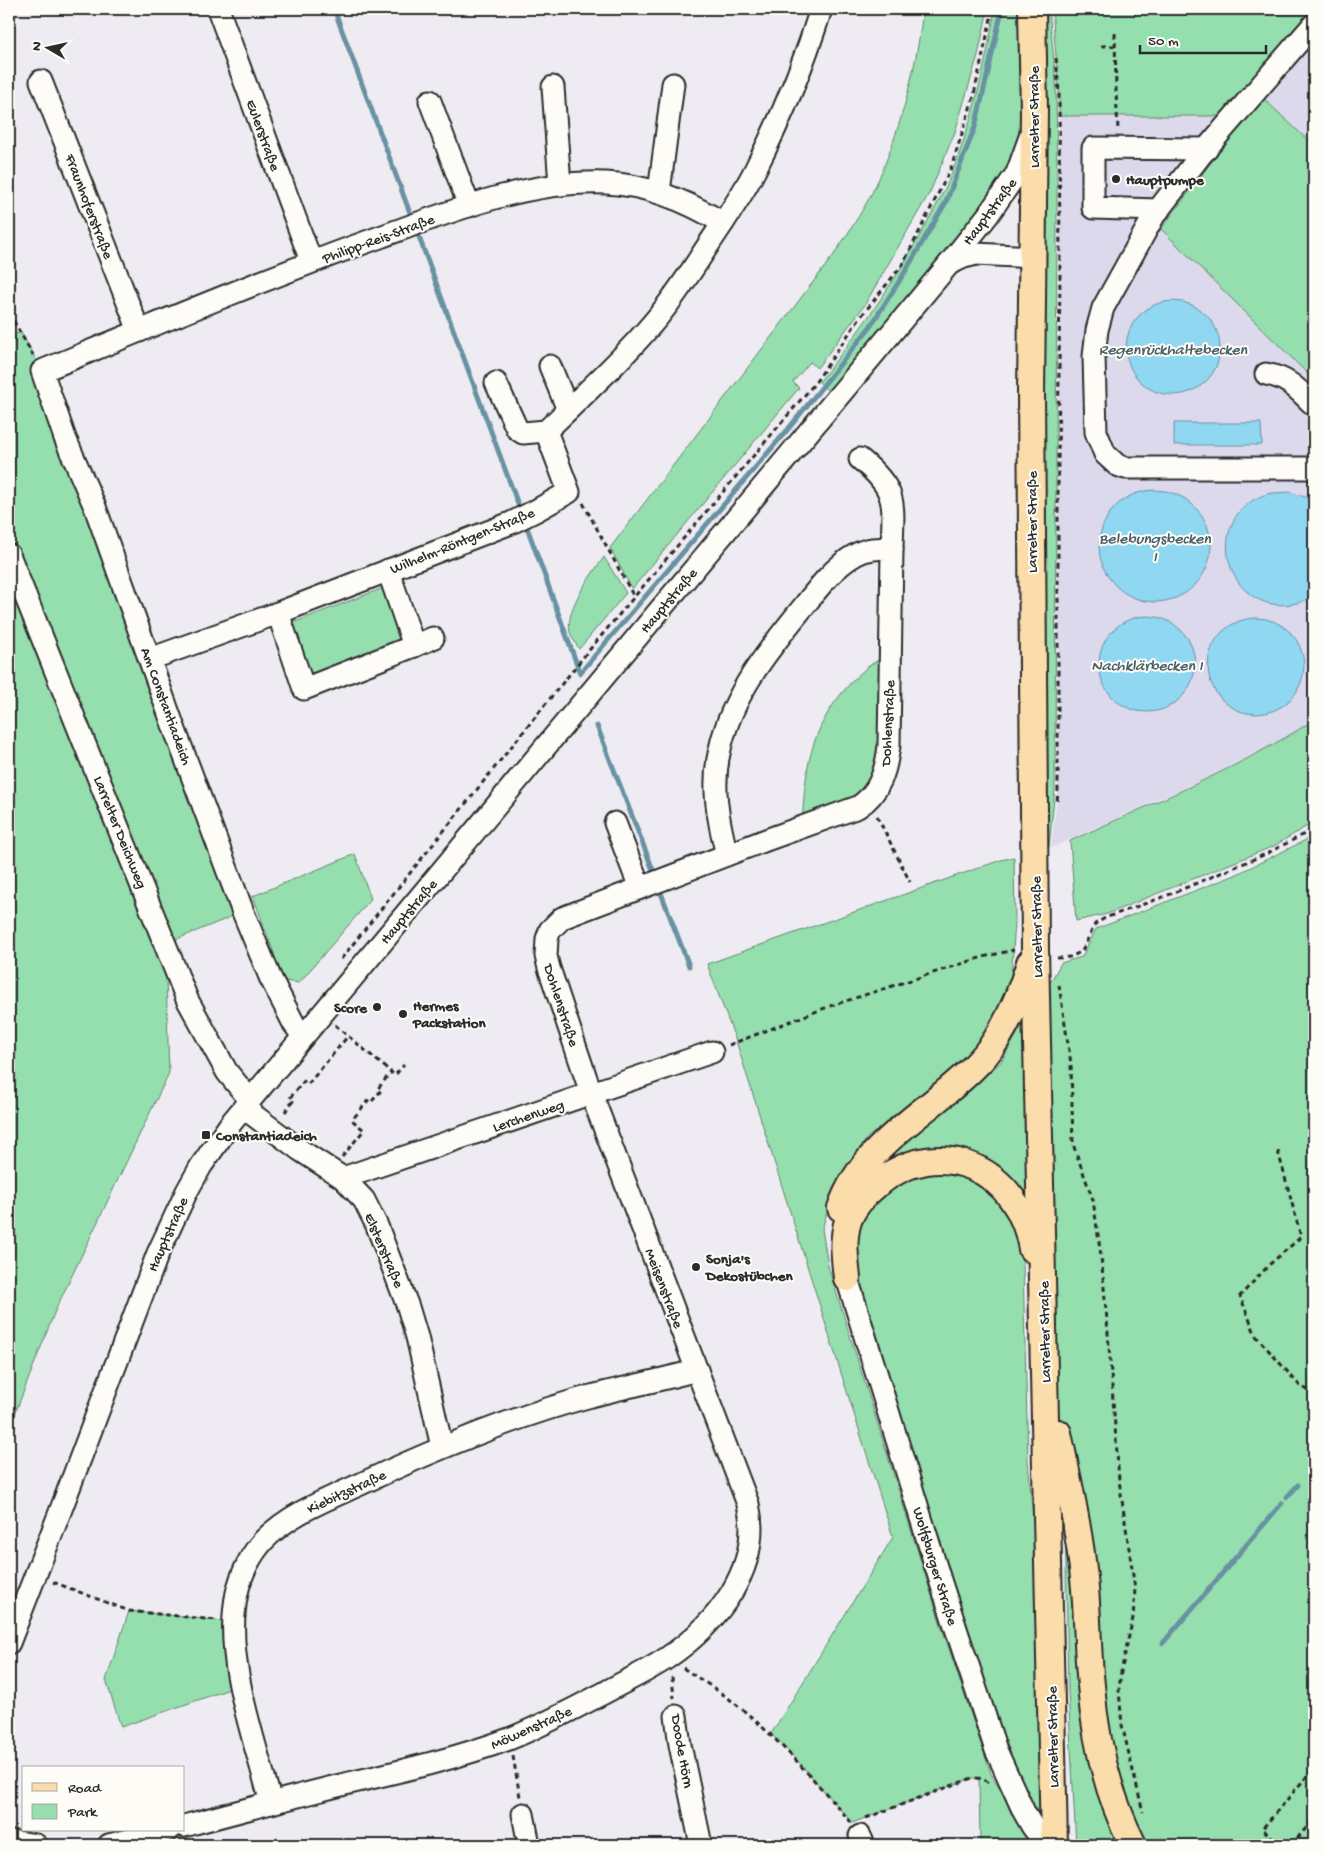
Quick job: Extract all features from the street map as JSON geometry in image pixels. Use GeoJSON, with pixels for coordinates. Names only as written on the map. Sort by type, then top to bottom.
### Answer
{"type":"FeatureCollection","features":[{"type":"Feature","properties":{"kind":"main road","name":"Larrelter Straße"},"geometry":{"type":"LineString","coordinates":[[1032,9],[1034,128],[1031,403],[1046,953],[1045,1365],[1054,1845]]}},
{"type":"Feature","properties":{"kind":"main road"},"geometry":{"type":"LineString","coordinates":[[846,1278],[836,1234],[839,1213],[851,1185],[872,1156],[884,1144],[905,1124],[959,1081],[992,1047],[1020,992],[1046,953]]}},
{"type":"Feature","properties":{"kind":"main road"},"geometry":{"type":"LineString","coordinates":[[846,1278],[844,1240],[846,1228],[855,1207],[870,1190],[895,1171],[918,1163],[939,1160],[967,1165],[989,1175],[1001,1184],[1018,1205],[1031,1241],[1038,1289],[1045,1365],[1076,1517],[1084,1578],[1090,1685],[1099,1746],[1106,1776],[1133,1845]]}},
{"type":"Feature","properties":{"kind":"street","name":"Eulerstraße"},"geometry":{"type":"LineString","coordinates":[[218,9],[311,261]]}},
{"type":"Feature","properties":{"kind":"street"},"geometry":{"type":"LineString","coordinates":[[496,384],[517,429],[523,433],[546,431],[604,375],[653,323],[690,274],[754,171],[778,121],[821,9]]}},
{"type":"Feature","properties":{"kind":"street"},"geometry":{"type":"LineString","coordinates":[[1314,24],[1206,149],[1159,210],[1103,308],[1097,330],[1094,356],[1096,432],[1101,448],[1117,465],[1125,468],[1314,468]]}},
{"type":"Feature","properties":{"kind":"street","name":"Fraunhoferstraße"},"geometry":{"type":"LineString","coordinates":[[41,81],[138,331]]}},
{"type":"Feature","properties":{"kind":"street"},"geometry":{"type":"LineString","coordinates":[[659,192],[673,84]]}},
{"type":"Feature","properties":{"kind":"street"},"geometry":{"type":"LineString","coordinates":[[553,87],[560,185]]}},
{"type":"Feature","properties":{"kind":"street"},"geometry":{"type":"LineString","coordinates":[[430,100],[469,206]]}},
{"type":"Feature","properties":{"kind":"street","name":"Hauptstraße"},"geometry":{"type":"LineString","coordinates":[[9,1643],[36,1576],[142,1290],[172,1221],[201,1166],[230,1123],[988,216],[1017,174],[1034,128]]}},
{"type":"Feature","properties":{"kind":"street"},"geometry":{"type":"LineString","coordinates":[[1159,210],[1093,208],[1093,148],[1206,149]]}},
{"type":"Feature","properties":{"kind":"street","name":"Philipp-Reis-Straße"},"geometry":{"type":"LineString","coordinates":[[42,371],[311,261],[469,206],[537,188],[607,183],[638,186],[659,192],[696,208],[723,223]]}},
{"type":"Feature","properties":{"kind":"street","name":"Hauptstraße"},"geometry":{"type":"LineString","coordinates":[[949,264],[976,254],[1033,257]]}},
{"type":"Feature","properties":{"kind":"street"},"geometry":{"type":"LineString","coordinates":[[550,366],[568,410]]}},
{"type":"Feature","properties":{"kind":"street","name":"Am Constantiadeich"},"geometry":{"type":"LineString","coordinates":[[42,371],[65,438],[95,507],[173,725],[270,977],[294,1024],[303,1036]]}},
{"type":"Feature","properties":{"kind":"street"},"geometry":{"type":"LineString","coordinates":[[1266,374],[1279,376],[1289,382],[1314,405]]}},
{"type":"Feature","properties":{"kind":"street"},"geometry":{"type":"LineString","coordinates":[[546,431],[569,492]]}},
{"type":"Feature","properties":{"kind":"street","name":"Dohlenstraße"},"geometry":{"type":"LineString","coordinates":[[591,1093],[549,968],[546,956],[547,939],[550,930],[562,918],[858,807],[866,802],[880,783],[887,761],[888,746],[893,510],[891,497],[882,479],[860,459]]}},
{"type":"Feature","properties":{"kind":"street","name":"Wilhelm-Röntgen-Straße"},"geometry":{"type":"LineString","coordinates":[[150,659],[278,613],[511,523],[569,492]]}},
{"type":"Feature","properties":{"kind":"street"},"geometry":{"type":"LineString","coordinates":[[727,855],[717,808],[717,773],[719,752],[724,732],[740,694],[774,643],[814,594],[847,559],[868,549],[892,549]]}},
{"type":"Feature","properties":{"kind":"street","name":"Larrelter Deichweg"},"geometry":{"type":"LineString","coordinates":[[9,555],[187,999],[247,1104]]}},
{"type":"Feature","properties":{"kind":"street"},"geometry":{"type":"LineString","coordinates":[[278,613],[304,689],[423,642],[388,570]]}},
{"type":"Feature","properties":{"kind":"street"},"geometry":{"type":"LineString","coordinates":[[615,823],[640,888]]}},
{"type":"Feature","properties":{"kind":"street","name":"Lerchenweg"},"geometry":{"type":"LineString","coordinates":[[337,1174],[591,1093],[712,1052]]}},
{"type":"Feature","properties":{"kind":"street","name":"Meisenstraße"},"geometry":{"type":"LineString","coordinates":[[591,1093],[739,1482]]}},
{"type":"Feature","properties":{"kind":"street","name":"Elsterstraße"},"geometry":{"type":"LineString","coordinates":[[247,1104],[337,1174],[355,1189],[364,1200],[377,1226],[399,1281],[417,1337],[442,1447]]}},
{"type":"Feature","properties":{"kind":"street","name":"Wolfsburger Straße"},"geometry":{"type":"LineString","coordinates":[[846,1278],[996,1750],[1024,1812],[1046,1845]]}},
{"type":"Feature","properties":{"kind":"street","name":"Kiebitzstraße"},"geometry":{"type":"LineString","coordinates":[[271,1803],[241,1685],[236,1661],[233,1622],[238,1591],[250,1560],[264,1540],[280,1525],[326,1500],[442,1447],[482,1431],[590,1396],[697,1370]]}},
{"type":"Feature","properties":{"kind":"street","name":"Möwenstraße"},"geometry":{"type":"LineString","coordinates":[[185,1826],[425,1764],[510,1739],[550,1722],[669,1657],[698,1634],[715,1616],[735,1588],[743,1569],[750,1547],[752,1531],[748,1504],[739,1482]]}},
{"type":"Feature","properties":{"kind":"street","name":"Doode Hörn"},"geometry":{"type":"LineString","coordinates":[[676,1716],[701,1845]]}},
{"type":"Feature","properties":{"kind":"street"},"geometry":{"type":"LineString","coordinates":[[523,1814],[529,1845]]}},
{"type":"Feature","properties":{"kind":"street"},"geometry":{"type":"LineString","coordinates":[[109,1845],[161,1832]]}},
{"type":"Feature","properties":{"kind":"street"},"geometry":{"type":"LineString","coordinates":[[9,1841],[36,1845]]}},
{"type":"Feature","properties":{"kind":"path"},"geometry":{"type":"LineString","coordinates":[[335,966],[585,655],[816,384],[859,320],[903,264],[952,168],[973,99],[993,9]]}},
{"type":"Feature","properties":{"kind":"path"},"geometry":{"type":"LineString","coordinates":[[1115,33],[1117,118],[1120,148]]}},
{"type":"Feature","properties":{"kind":"path"},"geometry":{"type":"LineString","coordinates":[[1101,46],[1115,46]]}},
{"type":"Feature","properties":{"kind":"path"},"geometry":{"type":"LineString","coordinates":[[1055,50],[1059,92],[1060,262],[1058,789],[1056,807]]}},
{"type":"Feature","properties":{"kind":"path"},"geometry":{"type":"LineString","coordinates":[[9,313],[42,371]]}},
{"type":"Feature","properties":{"kind":"path"},"geometry":{"type":"LineString","coordinates":[[569,492],[584,504],[634,597]]}},
{"type":"Feature","properties":{"kind":"path"},"geometry":{"type":"LineString","coordinates":[[866,802],[876,815],[910,882]]}},
{"type":"Feature","properties":{"kind":"path"},"geometry":{"type":"LineString","coordinates":[[712,1052],[736,1041],[830,1006],[983,957],[1046,953],[1071,957],[1082,952],[1095,924],[1105,918],[1166,896],[1268,854],[1314,829]]}},
{"type":"Feature","properties":{"kind":"path"},"geometry":{"type":"LineString","coordinates":[[1046,953],[1058,968]]}},
{"type":"Feature","properties":{"kind":"path"},"geometry":{"type":"LineString","coordinates":[[1058,977],[1071,1064],[1073,1144],[1093,1200],[1101,1256],[1119,1480],[1135,1588],[1133,1618],[1119,1690],[1122,1725],[1147,1820]]}},
{"type":"Feature","properties":{"kind":"path"},"geometry":{"type":"LineString","coordinates":[[284,1112],[293,1101],[290,1098],[305,1080],[309,1083],[348,1036],[395,1076],[404,1065]]}},
{"type":"Feature","properties":{"kind":"path"},"geometry":{"type":"LineString","coordinates":[[337,1174],[364,1130],[352,1120],[370,1098],[373,1100],[380,1092],[377,1090],[391,1072]]}},
{"type":"Feature","properties":{"kind":"path"},"geometry":{"type":"LineString","coordinates":[[1278,1151],[1301,1237],[1270,1264],[1240,1296],[1256,1336],[1301,1387],[1314,1392]]}},
{"type":"Feature","properties":{"kind":"path"},"geometry":{"type":"LineString","coordinates":[[36,1576],[129,1611],[233,1622]]}},
{"type":"Feature","properties":{"kind":"path"},"geometry":{"type":"LineString","coordinates":[[669,1657],[736,1704],[771,1734],[796,1759],[852,1823],[972,1778],[980,1778],[988,1782],[992,1788]]}},
{"type":"Feature","properties":{"kind":"path","name":"Doode Hörn"},"geometry":{"type":"LineString","coordinates":[[669,1657],[676,1716]]}},
{"type":"Feature","properties":{"kind":"path"},"geometry":{"type":"LineString","coordinates":[[510,1739],[523,1814]]}},
{"type":"Feature","properties":{"kind":"path"},"geometry":{"type":"LineString","coordinates":[[1281,1845],[1262,1829],[1314,1768]]}},
{"type":"Feature","properties":{"kind":"path"},"geometry":{"type":"LineString","coordinates":[[1291,1845],[1314,1819]]}},
{"type":"Feature","properties":{"kind":"shaded area"},"geometry":{"type":"Polygon","coordinates":[[[1314,24],[1314,720],[1286,738],[1202,780],[1051,848],[1058,789],[1059,116],[1237,116],[1314,24]]]}},
{"type":"Feature","properties":{"kind":"green space"},"geometry":{"type":"Polygon","coordinates":[[[923,9],[988,9],[978,55],[955,132],[930,192],[864,306],[817,368],[810,362],[793,382],[799,388],[632,589],[610,548],[833,256],[864,207],[880,176],[902,115],[913,73],[923,9]]]}},
{"type":"Feature","properties":{"kind":"green space"},"geometry":{"type":"Polygon","coordinates":[[[995,9],[1018,9],[1020,122],[1016,153],[1002,185],[829,392],[819,382],[885,293],[931,216],[950,177],[975,102],[995,9]]]}},
{"type":"Feature","properties":{"kind":"green space"},"geometry":{"type":"Polygon","coordinates":[[[1043,9],[1049,9],[1056,83],[1057,176],[1055,788],[1049,847],[1045,847],[1044,536],[1047,166],[1043,9]]]}},
{"type":"Feature","properties":{"kind":"green space"},"geometry":{"type":"Polygon","coordinates":[[[1052,9],[1314,9],[1314,24],[1237,116],[1059,116],[1059,92],[1052,9]]]}},
{"type":"Feature","properties":{"kind":"green space"},"geometry":{"type":"Polygon","coordinates":[[[1264,99],[1314,146],[1314,380],[1161,229],[1237,128],[1264,99]]]}},
{"type":"Feature","properties":{"kind":"green space"},"geometry":{"type":"Polygon","coordinates":[[[21,332],[42,371],[243,912],[165,944],[169,1073],[55,1311],[9,1429],[9,336],[21,332]]]}},
{"type":"Feature","properties":{"kind":"green space"},"geometry":{"type":"Polygon","coordinates":[[[604,557],[626,593],[579,649],[570,632],[571,612],[586,582],[604,557]]]}},
{"type":"Feature","properties":{"kind":"green space"},"geometry":{"type":"Polygon","coordinates":[[[383,588],[404,641],[310,677],[290,624],[383,588]]]}},
{"type":"Feature","properties":{"kind":"green space"},"geometry":{"type":"Polygon","coordinates":[[[890,654],[880,783],[802,826],[805,787],[811,752],[825,718],[848,686],[867,667],[890,654]]]}},
{"type":"Feature","properties":{"kind":"green space"},"geometry":{"type":"Polygon","coordinates":[[[1314,720],[1314,822],[1274,846],[1107,914],[1076,921],[1070,841],[1225,770],[1314,720]]]}},
{"type":"Feature","properties":{"kind":"green space"},"geometry":{"type":"Polygon","coordinates":[[[1314,836],[1314,1845],[1133,1845],[1129,1836],[1045,1370],[1037,1006],[1061,963],[1082,957],[1096,929],[1233,876],[1314,836]]]}},
{"type":"Feature","properties":{"kind":"green space"},"geometry":{"type":"Polygon","coordinates":[[[355,854],[371,899],[299,983],[284,981],[253,896],[355,854]]]}},
{"type":"Feature","properties":{"kind":"green space"},"geometry":{"type":"Polygon","coordinates":[[[1014,857],[1015,922],[1011,978],[990,1033],[947,1076],[868,1137],[836,1183],[822,1229],[828,1266],[940,1622],[991,1774],[1033,1845],[980,1845],[979,1778],[972,1778],[852,1823],[796,1759],[771,1734],[893,1537],[736,1041],[707,964],[1014,857]]]}},
{"type":"Feature","properties":{"kind":"green space"},"geometry":{"type":"Polygon","coordinates":[[[1027,1017],[1031,1202],[1003,1172],[963,1150],[912,1150],[868,1174],[909,1136],[956,1102],[1001,1062],[1027,1017]]]}},
{"type":"Feature","properties":{"kind":"green space"},"geometry":{"type":"Polygon","coordinates":[[[954,1173],[995,1194],[1017,1228],[1023,1264],[1028,1461],[1037,1564],[1040,1749],[1039,1821],[995,1722],[850,1250],[861,1216],[885,1188],[925,1174],[954,1173]]]}},
{"type":"Feature","properties":{"kind":"green space"},"geometry":{"type":"Polygon","coordinates":[[[1065,1509],[1083,1710],[1106,1815],[1120,1845],[1076,1845],[1068,1691],[1065,1509]]]}},
{"type":"Feature","properties":{"kind":"green space"},"geometry":{"type":"Polygon","coordinates":[[[129,1611],[233,1622],[241,1685],[121,1727],[106,1680],[129,1611]]]}},
{"type":"Feature","properties":{"kind":"water","name":"Regenrückhaltebecken"},"geometry":{"type":"Polygon","coordinates":[[[1173,301],[1191,304],[1206,315],[1217,330],[1220,348],[1217,366],[1206,381],[1191,392],[1173,395],[1155,392],[1140,381],[1129,366],[1126,348],[1129,330],[1140,315],[1155,304],[1173,301]]]}},
{"type":"Feature","properties":{"kind":"water"},"geometry":{"type":"Polygon","coordinates":[[[1174,423],[1261,423],[1262,445],[1174,445],[1174,423]]]}},
{"type":"Feature","properties":{"kind":"water","name":"Belebungsbecken I"},"geometry":{"type":"Polygon","coordinates":[[[1155,490],[1177,494],[1195,506],[1207,524],[1211,546],[1207,568],[1195,586],[1177,598],[1155,602],[1133,598],[1115,586],[1103,568],[1099,546],[1103,524],[1115,506],[1133,494],[1155,490]]]}},
{"type":"Feature","properties":{"kind":"water"},"geometry":{"type":"Polygon","coordinates":[[[1290,492],[1311,499],[1314,502],[1314,595],[1297,603],[1272,604],[1253,596],[1238,582],[1230,563],[1227,543],[1233,523],[1246,506],[1267,494],[1290,492]]]}},
{"type":"Feature","properties":{"kind":"water","name":"Nachklärbecken I"},"geometry":{"type":"Polygon","coordinates":[[[1147,616],[1165,620],[1181,630],[1191,646],[1195,664],[1191,682],[1181,698],[1165,708],[1147,712],[1129,708],[1113,698],[1103,682],[1099,664],[1103,646],[1113,630],[1129,620],[1147,616]]]}},
{"type":"Feature","properties":{"kind":"water"},"geometry":{"type":"Polygon","coordinates":[[[1256,618],[1275,621],[1290,632],[1301,647],[1304,666],[1301,685],[1290,700],[1275,711],[1256,714],[1237,711],[1222,700],[1211,685],[1208,666],[1211,647],[1222,632],[1237,621],[1256,618]]]}},
{"type":"Feature","properties":{"kind":"waterway"},"geometry":{"type":"LineString","coordinates":[[334,9],[410,213]]}},
{"type":"Feature","properties":{"kind":"waterway"},"geometry":{"type":"LineString","coordinates":[[528,530],[580,673],[789,428],[870,327],[905,272],[946,202],[975,127],[1002,9]]}},
{"type":"Feature","properties":{"kind":"waterway"},"geometry":{"type":"LineString","coordinates":[[419,237],[519,507]]}},
{"type":"Feature","properties":{"kind":"waterway"},"geometry":{"type":"LineString","coordinates":[[597,726],[653,870]]}},
{"type":"Feature","properties":{"kind":"waterway"},"geometry":{"type":"LineString","coordinates":[[661,893],[689,966]]}},
{"type":"Feature","properties":{"kind":"waterway"},"geometry":{"type":"LineString","coordinates":[[1287,1497],[1298,1485]]}},
{"type":"Feature","properties":{"kind":"waterway"},"geometry":{"type":"LineString","coordinates":[[1163,1643],[1282,1503]]}},
{"type":"Feature","properties":{"kind":"place","name":"Hauptpumpe"},"geometry":{"type":"Point","coordinates":[1116,179]}},
{"type":"Feature","properties":{"kind":"place","name":"Score"},"geometry":{"type":"Point","coordinates":[377,1007]}},
{"type":"Feature","properties":{"kind":"place","name":"Hermes Packstation"},"geometry":{"type":"Point","coordinates":[403,1014]}},
{"type":"Feature","properties":{"kind":"place","name":"Constantiadeich"},"geometry":{"type":"Point","coordinates":[206,1135]}},
{"type":"Feature","properties":{"kind":"place","name":"Sonja's Dekostübchen"},"geometry":{"type":"Point","coordinates":[696,1267]}}]}
